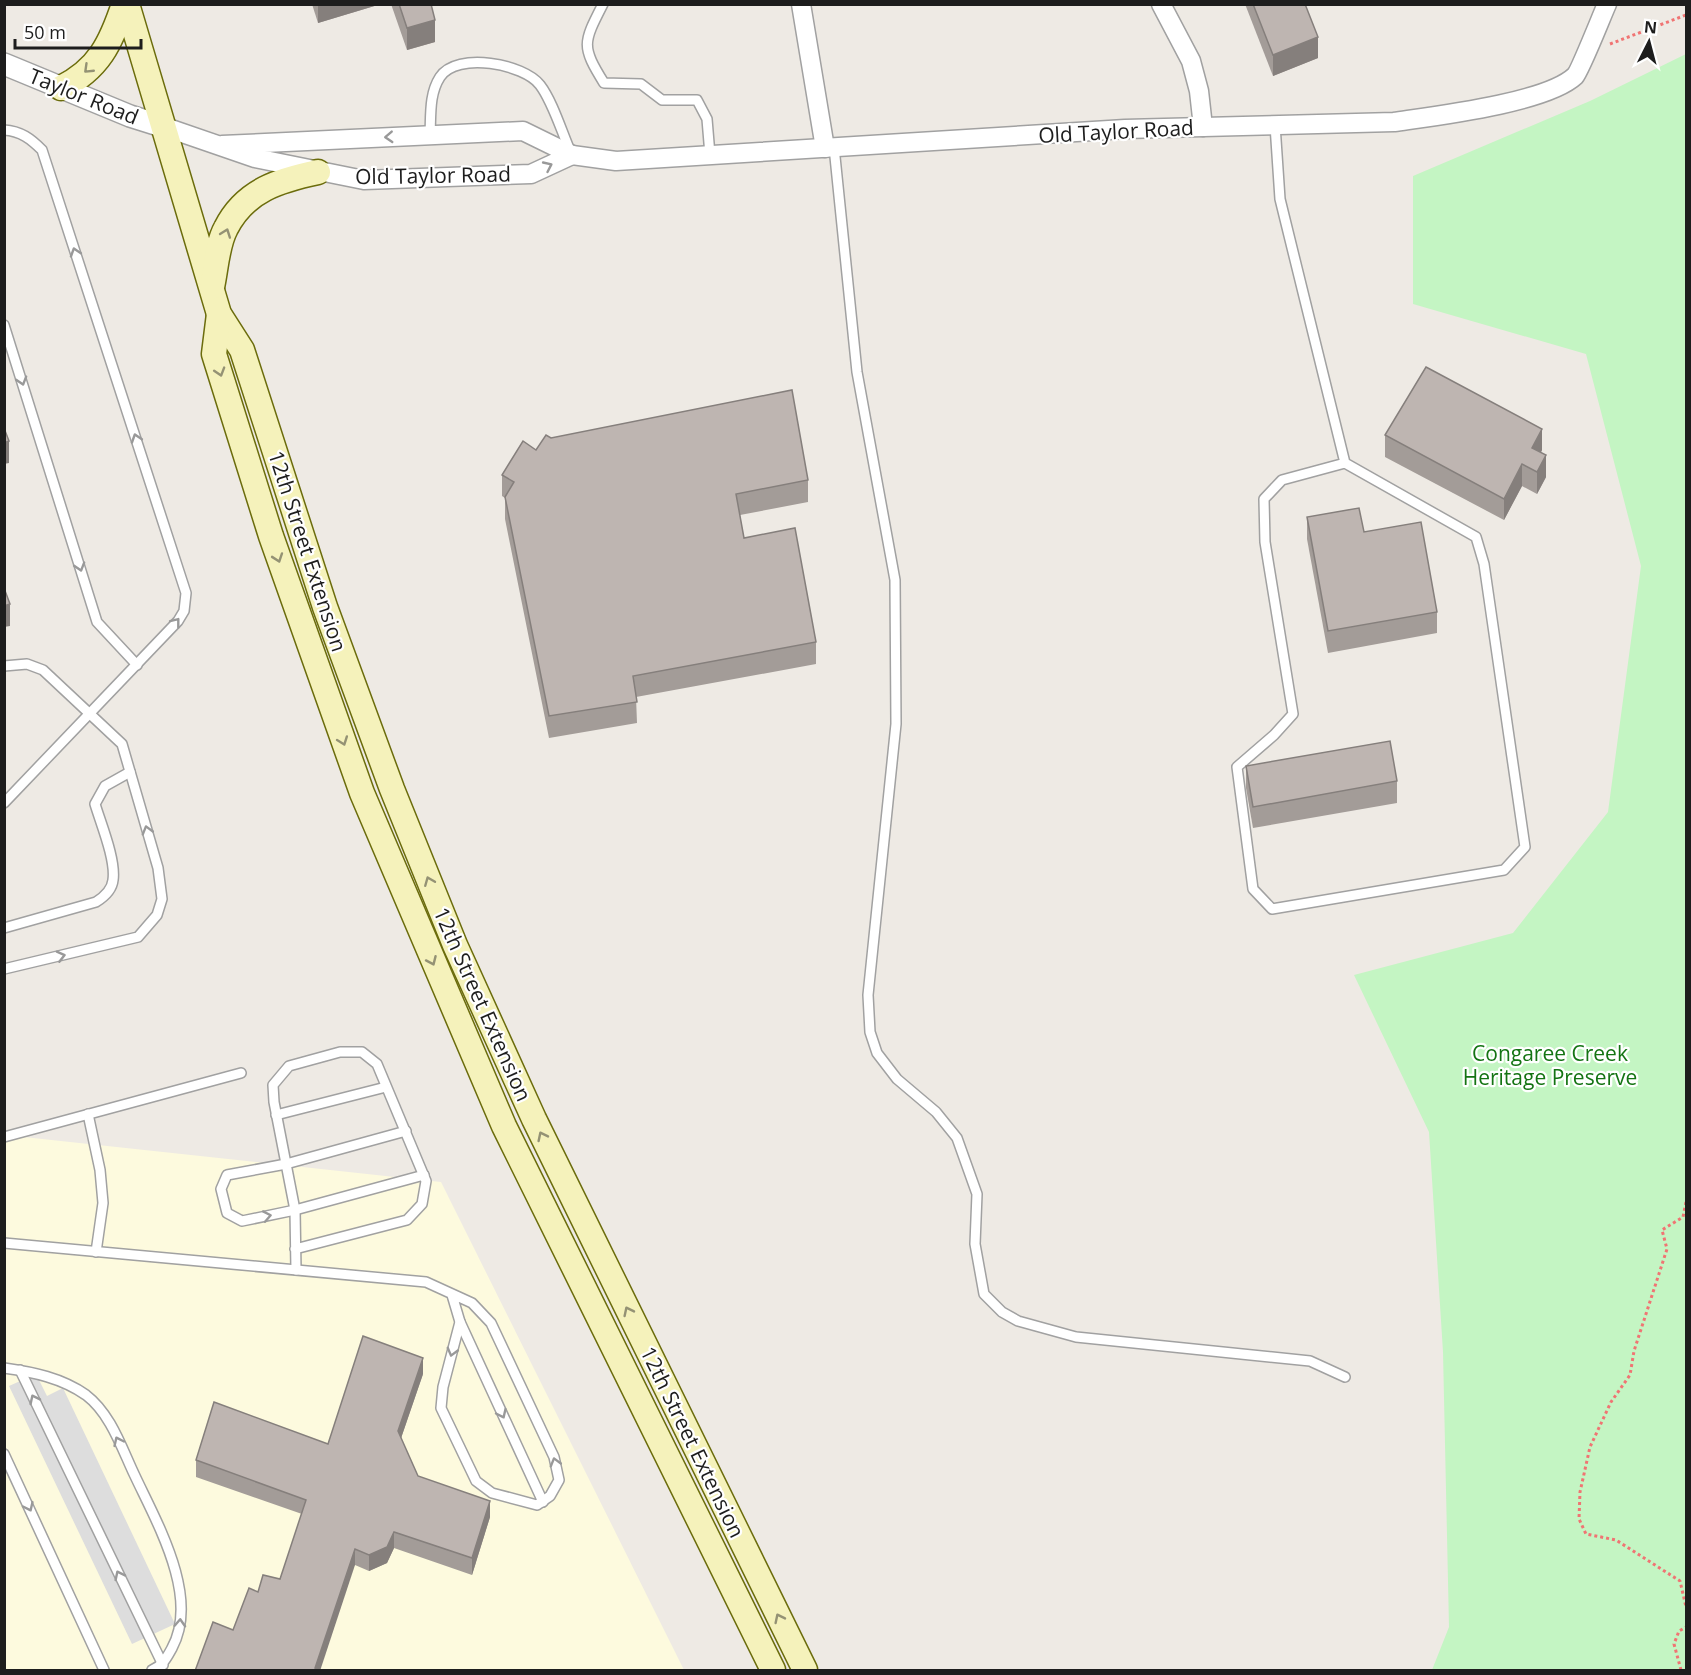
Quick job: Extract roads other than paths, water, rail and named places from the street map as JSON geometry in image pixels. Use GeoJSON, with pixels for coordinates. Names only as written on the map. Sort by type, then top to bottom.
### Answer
{"type":"FeatureCollection","features":[{"type":"Feature","properties":{"kind":"main road"},"geometry":{"type":"LineString","coordinates":[[61,88],[88,72],[112,39],[125,4]]}},
{"type":"Feature","properties":{"kind":"main road","name":"12th Street Extension"},"geometry":{"type":"LineString","coordinates":[[125,4],[165,127],[219,314],[242,350],[325,607],[392,789],[455,945],[534,1119],[805,1671]]}},
{"type":"Feature","properties":{"kind":"main road"},"geometry":{"type":"LineString","coordinates":[[212,290],[225,229],[249,197],[280,180],[318,172]]}},
{"type":"Feature","properties":{"kind":"main road","name":"12th Street Extension"},"geometry":{"type":"LineString","coordinates":[[219,314],[214,354],[278,558],[362,793],[504,1126],[773,1671]]}},
{"type":"Feature","properties":{"kind":"street"},"geometry":{"type":"LineString","coordinates":[[801,4],[830,148]]}},
{"type":"Feature","properties":{"kind":"street"},"geometry":{"type":"LineString","coordinates":[[1161,4],[1191,61],[1199,91],[1203,127]]}},
{"type":"Feature","properties":{"kind":"street","name":"Old Taylor Road"},"geometry":{"type":"LineString","coordinates":[[222,145],[523,131],[572,155],[616,161],[1203,127],[1394,122],[1534,97],[1576,75],[1607,4]]}},
{"type":"Feature","properties":{"kind":"street","name":"Taylor Road"},"geometry":{"type":"LineString","coordinates":[[4,64],[165,127]]}},
{"type":"Feature","properties":{"kind":"street","name":"Old Taylor Road"},"geometry":{"type":"LineString","coordinates":[[165,127],[255,158],[364,180],[531,174],[572,155]]}},
{"type":"Feature","properties":{"kind":"lane"},"geometry":{"type":"LineString","coordinates":[[603,4],[588,33],[587,56],[604,83],[641,84],[662,100],[697,100],[707,119],[710,155]]}},
{"type":"Feature","properties":{"kind":"lane"},"geometry":{"type":"LineString","coordinates":[[430,135],[432,94],[441,74],[461,63],[492,63],[514,67],[540,85],[572,155]]}},
{"type":"Feature","properties":{"kind":"lane"},"geometry":{"type":"LineString","coordinates":[[1275,125],[1280,199],[1345,463],[1476,537],[1484,564],[1525,847],[1504,870],[1272,909],[1254,889],[1237,767],[1274,735],[1293,714],[1265,542],[1264,499],[1282,480],[1345,463]]}},
{"type":"Feature","properties":{"kind":"lane"},"geometry":{"type":"LineString","coordinates":[[4,130],[14,130],[31,138],[42,150],[186,593],[184,611],[178,621],[4,802]]}},
{"type":"Feature","properties":{"kind":"lane"},"geometry":{"type":"LineString","coordinates":[[830,148],[857,372],[895,580],[896,724],[868,995],[870,1032],[877,1053],[897,1079],[936,1112],[957,1138],[977,1194],[975,1244],[984,1294],[1002,1312],[1018,1321],[1076,1338],[1310,1361],[1345,1377]]}},
{"type":"Feature","properties":{"kind":"lane"},"geometry":{"type":"LineString","coordinates":[[4,325],[97,622],[136,665]]}},
{"type":"Feature","properties":{"kind":"lane"},"geometry":{"type":"LineString","coordinates":[[4,666],[27,664],[43,670],[91,712],[122,744],[158,868],[162,899],[157,915],[138,937],[4,969]]}},
{"type":"Feature","properties":{"kind":"lane"},"geometry":{"type":"LineString","coordinates":[[4,928],[96,902],[105,896],[113,882],[113,870],[95,804],[105,786],[130,772]]}},
{"type":"Feature","properties":{"kind":"lane"},"geometry":{"type":"LineString","coordinates":[[295,1249],[406,1220],[422,1204],[426,1181],[376,1064],[362,1052],[339,1052],[289,1066],[273,1085],[276,1115],[295,1210],[295,1249],[296,1270]]}},
{"type":"Feature","properties":{"kind":"lane"},"geometry":{"type":"LineString","coordinates":[[4,1137],[241,1073]]}},
{"type":"Feature","properties":{"kind":"lane"},"geometry":{"type":"LineString","coordinates":[[276,1115],[386,1088]]}},
{"type":"Feature","properties":{"kind":"lane"},"geometry":{"type":"LineString","coordinates":[[88,1114],[100,1170],[103,1203],[96,1252]]}},
{"type":"Feature","properties":{"kind":"lane"},"geometry":{"type":"LineString","coordinates":[[405,1131],[286,1164],[227,1175],[221,1189],[227,1213],[242,1221],[295,1210],[423,1175]]}},
{"type":"Feature","properties":{"kind":"lane"},"geometry":{"type":"LineString","coordinates":[[4,1243],[426,1282],[472,1303],[491,1323],[554,1457],[559,1480],[550,1496],[537,1505],[492,1493],[476,1481],[441,1408],[443,1387],[460,1322]]}},
{"type":"Feature","properties":{"kind":"lane"},"geometry":{"type":"LineString","coordinates":[[452,1295],[460,1322],[543,1502]]}},
{"type":"Feature","properties":{"kind":"lane"},"geometry":{"type":"LineString","coordinates":[[4,1368],[64,1382],[87,1396],[107,1417],[166,1541],[181,1593],[179,1636],[156,1669]]}},
{"type":"Feature","properties":{"kind":"lane"},"geometry":{"type":"LineString","coordinates":[[20,1370],[156,1669]]}},
{"type":"Feature","properties":{"kind":"lane"},"geometry":{"type":"LineString","coordinates":[[4,1454],[104,1671]]}},
{"type":"Feature","properties":{"kind":"park label","name":"Congaree Creek Heritage Preserve"},"geometry":{"type":"Point","coordinates":[1550,1065]}}]}
